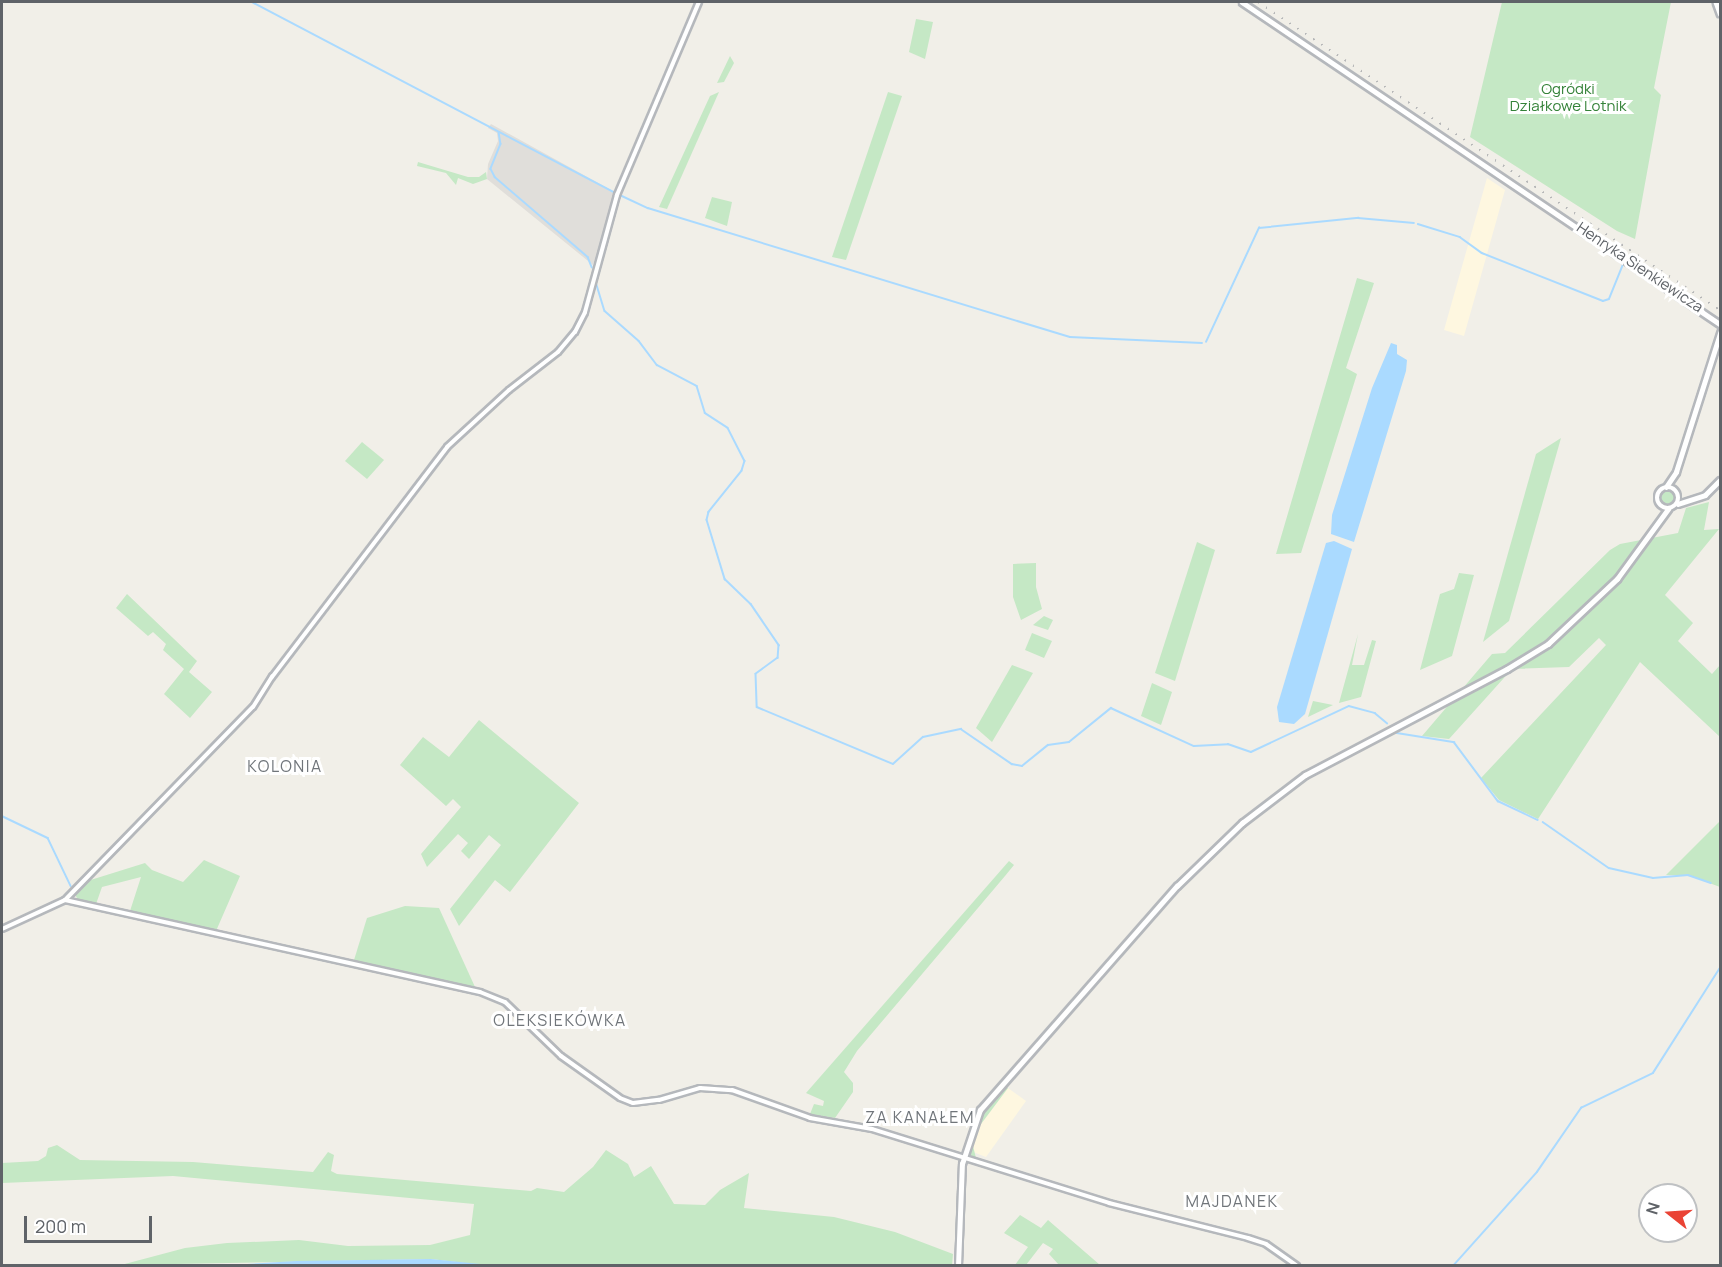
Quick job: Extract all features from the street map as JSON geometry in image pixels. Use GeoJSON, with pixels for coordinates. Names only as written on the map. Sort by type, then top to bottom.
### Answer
{"type":"FeatureCollection","features":[{"type":"Feature","properties":{"kind":"main road","name":"Henryka Sienkiewicza"},"geometry":{"type":"LineString","coordinates":[[1242,2],[1559,213],[1720,324]]}},
{"type":"Feature","properties":{"kind":"main road"},"geometry":{"type":"LineString","coordinates":[[1715,3],[1720,14]]}},
{"type":"Feature","properties":{"kind":"main road"},"geometry":{"type":"LineString","coordinates":[[1655,522],[1659,504],[1658,494],[1676,472],[1720,333]]}},
{"type":"Feature","properties":{"kind":"main road"},"geometry":{"type":"LineString","coordinates":[[1676,472],[1677,504]]}},
{"type":"Feature","properties":{"kind":"main road"},"geometry":{"type":"LineString","coordinates":[[958,1266],[963,1157],[972,1126],[996,1088],[1213,849],[1264,804],[1322,764],[1507,669],[1548,644],[1617,579],[1655,522],[1668,509],[1711,492],[1720,480]]}},
{"type":"Feature","properties":{"kind":"main road"},"geometry":{"type":"LineString","coordinates":[[1666,487],[1693,500]]}},
{"type":"Feature","properties":{"kind":"main road"},"geometry":{"type":"LineString","coordinates":[[1659,504],[1668,509]]}},
{"type":"Feature","properties":{"kind":"street"},"geometry":{"type":"LineString","coordinates":[[2,929],[64,900],[254,707],[272,677],[447,447],[509,390],[558,352],[575,332],[585,312],[617,195],[699,2]]}},
{"type":"Feature","properties":{"kind":"street"},"geometry":{"type":"LineString","coordinates":[[64,900],[490,995],[513,1009],[561,1056],[620,1098],[633,1102],[720,1087],[810,1118],[872,1130],[1109,1203],[1266,1244],[1297,1266]]}},
{"type":"Feature","properties":{"kind":"shaded area"},"geometry":{"type":"Polygon","coordinates":[[[491,124],[620,195],[593,265],[487,179],[488,164],[498,141],[497,133],[488,128],[491,124]]]}},
{"type":"Feature","properties":{"kind":"shaded area"},"geometry":{"type":"Polygon","coordinates":[[[1487,178],[1505,190],[1464,336],[1444,330],[1487,178]]]}},
{"type":"Feature","properties":{"kind":"shaded area"},"geometry":{"type":"Polygon","coordinates":[[[1008,1088],[1026,1101],[986,1157],[973,1152],[972,1142],[978,1128],[1008,1088]]]}},
{"type":"Feature","properties":{"kind":"green space","name":"Ogródki Działkowe Lotnik"},"geometry":{"type":"Polygon","coordinates":[[[1502,2],[1671,2],[1654,88],[1661,95],[1635,239],[1617,231],[1470,137],[1502,2]]]}},
{"type":"Feature","properties":{"kind":"green space"},"geometry":{"type":"Polygon","coordinates":[[[916,19],[933,22],[925,59],[909,52],[916,19]]]}},
{"type":"Feature","properties":{"kind":"green space"},"geometry":{"type":"Polygon","coordinates":[[[730,56],[734,63],[724,82],[717,83],[730,56]]]}},
{"type":"Feature","properties":{"kind":"green space"},"geometry":{"type":"Polygon","coordinates":[[[719,92],[667,209],[659,207],[710,96],[719,92]]]}},
{"type":"Feature","properties":{"kind":"green space"},"geometry":{"type":"Polygon","coordinates":[[[888,92],[902,96],[846,260],[832,257],[888,92]]]}},
{"type":"Feature","properties":{"kind":"green space"},"geometry":{"type":"Polygon","coordinates":[[[418,162],[468,177],[479,177],[486,172],[487,179],[473,184],[458,178],[456,185],[446,173],[417,166],[418,162]]]}},
{"type":"Feature","properties":{"kind":"green space"},"geometry":{"type":"Polygon","coordinates":[[[712,197],[732,202],[727,226],[705,218],[712,197]]]}},
{"type":"Feature","properties":{"kind":"green space"},"geometry":{"type":"Polygon","coordinates":[[[1357,278],[1374,283],[1346,368],[1357,374],[1301,553],[1276,554],[1357,278]]]}},
{"type":"Feature","properties":{"kind":"green space"},"geometry":{"type":"Polygon","coordinates":[[[1561,438],[1509,621],[1483,642],[1536,454],[1561,438]]]}},
{"type":"Feature","properties":{"kind":"green space"},"geometry":{"type":"Polygon","coordinates":[[[362,442],[384,460],[367,479],[345,461],[362,442]]]}},
{"type":"Feature","properties":{"kind":"green space"},"geometry":{"type":"Polygon","coordinates":[[[1668,490],[1676,498],[1668,506],[1660,498],[1668,490]]]}},
{"type":"Feature","properties":{"kind":"green space"},"geometry":{"type":"Polygon","coordinates":[[[1709,502],[1704,530],[1719,529],[1665,595],[1693,623],[1678,641],[1712,674],[1720,665],[1720,737],[1640,662],[1538,819],[1499,800],[1481,778],[1606,645],[1599,638],[1569,667],[1512,669],[1449,739],[1422,736],[1492,654],[1505,653],[1610,550],[1620,544],[1678,533],[1686,508],[1709,502]]]}},
{"type":"Feature","properties":{"kind":"green space"},"geometry":{"type":"Polygon","coordinates":[[[1197,542],[1215,550],[1175,681],[1155,673],[1197,542]]]}},
{"type":"Feature","properties":{"kind":"green space"},"geometry":{"type":"Polygon","coordinates":[[[1036,563],[1036,587],[1042,609],[1021,620],[1013,597],[1013,564],[1036,563]]]}},
{"type":"Feature","properties":{"kind":"green space"},"geometry":{"type":"Polygon","coordinates":[[[1459,573],[1474,575],[1452,656],[1420,670],[1440,594],[1454,589],[1459,573]]]}},
{"type":"Feature","properties":{"kind":"green space"},"geometry":{"type":"Polygon","coordinates":[[[127,594],[197,661],[189,672],[212,692],[190,718],[164,694],[184,669],[163,650],[166,644],[153,632],[148,636],[116,608],[127,594]]]}},
{"type":"Feature","properties":{"kind":"green space"},"geometry":{"type":"Polygon","coordinates":[[[1044,616],[1053,620],[1048,630],[1033,625],[1044,616]]]}},
{"type":"Feature","properties":{"kind":"green space"},"geometry":{"type":"Polygon","coordinates":[[[1032,633],[1052,641],[1044,658],[1025,650],[1032,633]]]}},
{"type":"Feature","properties":{"kind":"green space"},"geometry":{"type":"Polygon","coordinates":[[[1358,634],[1352,665],[1364,665],[1372,640],[1376,641],[1361,697],[1339,703],[1358,634]]]}},
{"type":"Feature","properties":{"kind":"green space"},"geometry":{"type":"Polygon","coordinates":[[[1012,665],[1033,673],[992,742],[976,728],[1012,665]]]}},
{"type":"Feature","properties":{"kind":"green space"},"geometry":{"type":"Polygon","coordinates":[[[1152,683],[1172,692],[1161,725],[1141,716],[1152,683]]]}},
{"type":"Feature","properties":{"kind":"green space"},"geometry":{"type":"Polygon","coordinates":[[[1313,701],[1333,705],[1308,717],[1313,701]]]}},
{"type":"Feature","properties":{"kind":"green space"},"geometry":{"type":"Polygon","coordinates":[[[479,720],[579,803],[510,892],[495,880],[459,926],[450,909],[501,845],[489,835],[469,859],[461,851],[468,843],[458,834],[427,867],[421,854],[461,807],[453,799],[446,806],[400,765],[423,737],[449,757],[479,720]]]}},
{"type":"Feature","properties":{"kind":"green space"},"geometry":{"type":"Polygon","coordinates":[[[1720,821],[1720,887],[1688,875],[1666,875],[1720,821]]]}},
{"type":"Feature","properties":{"kind":"green space"},"geometry":{"type":"Polygon","coordinates":[[[204,860],[240,876],[216,931],[130,911],[141,877],[102,887],[96,904],[78,900],[73,891],[81,883],[145,863],[152,870],[183,882],[204,860]]]}},
{"type":"Feature","properties":{"kind":"green space"},"geometry":{"type":"Polygon","coordinates":[[[1009,861],[1014,865],[857,1051],[844,1072],[853,1083],[853,1092],[835,1118],[810,1114],[814,1104],[823,1106],[824,1101],[806,1093],[1009,861]]]}},
{"type":"Feature","properties":{"kind":"green space"},"geometry":{"type":"Polygon","coordinates":[[[405,906],[439,908],[475,987],[354,960],[367,918],[405,906]]]}},
{"type":"Feature","properties":{"kind":"green space"},"geometry":{"type":"Polygon","coordinates":[[[1005,1086],[1008,1088],[978,1128],[972,1142],[976,1158],[972,1157],[969,1151],[975,1128],[993,1096],[1005,1086]]]}},
{"type":"Feature","properties":{"kind":"green space"},"geometry":{"type":"Polygon","coordinates":[[[57,1145],[80,1160],[193,1162],[313,1172],[328,1152],[334,1155],[331,1171],[337,1174],[531,1191],[537,1188],[564,1192],[593,1167],[606,1150],[628,1164],[634,1177],[651,1166],[674,1204],[705,1205],[720,1190],[749,1173],[744,1208],[834,1217],[895,1232],[953,1254],[952,1266],[490,1266],[431,1259],[121,1265],[185,1248],[227,1243],[299,1240],[348,1246],[430,1245],[470,1235],[474,1204],[173,1176],[2,1183],[2,1163],[38,1161],[46,1156],[48,1148],[57,1145]]]}},
{"type":"Feature","properties":{"kind":"green space"},"geometry":{"type":"Polygon","coordinates":[[[1020,1215],[1041,1228],[1048,1220],[1100,1265],[1059,1265],[1049,1254],[1053,1249],[1043,1243],[1026,1265],[1015,1265],[1028,1247],[1004,1233],[1020,1215]]]}},
{"type":"Feature","properties":{"kind":"water"},"geometry":{"type":"Polygon","coordinates":[[[1391,343],[1397,345],[1397,354],[1407,360],[1406,371],[1354,542],[1331,534],[1332,515],[1372,388],[1391,343]]]}},
{"type":"Feature","properties":{"kind":"water"},"geometry":{"type":"Polygon","coordinates":[[[1334,541],[1352,549],[1305,714],[1294,724],[1279,722],[1277,707],[1326,543],[1334,541]]]}},
{"type":"Feature","properties":{"kind":"water"},"geometry":{"type":"Polygon","coordinates":[[[431,1259],[490,1265],[229,1265],[296,1261],[431,1259]]]}},
{"type":"Feature","properties":{"kind":"waterway"},"geometry":{"type":"LineString","coordinates":[[252,2],[614,192]]}},
{"type":"Feature","properties":{"kind":"waterway"},"geometry":{"type":"LineString","coordinates":[[499,132],[501,144],[491,169],[495,177],[588,257],[592,267]]}},
{"type":"Feature","properties":{"kind":"waterway"},"geometry":{"type":"LineString","coordinates":[[620,195],[648,208],[1070,337],[1202,343]]}},
{"type":"Feature","properties":{"kind":"waterway"},"geometry":{"type":"LineString","coordinates":[[1206,342],[1259,228],[1358,218],[1414,223]]}},
{"type":"Feature","properties":{"kind":"waterway"},"geometry":{"type":"LineString","coordinates":[[1418,224],[1460,237],[1482,253],[1603,301],[1609,299],[1623,265]]}},
{"type":"Feature","properties":{"kind":"waterway"},"geometry":{"type":"LineString","coordinates":[[596,282],[605,311],[639,341],[657,365],[697,386],[705,413],[728,428],[745,461],[742,471],[709,512],[707,520],[725,579],[751,604],[779,645],[778,658],[756,674],[757,707],[893,764],[923,737],[961,729],[1012,764],[1022,766],[1048,745],[1069,742],[1111,708],[1194,746],[1228,744],[1251,752],[1349,706],[1375,713],[1387,723]]}},
{"type":"Feature","properties":{"kind":"waterway"},"geometry":{"type":"LineString","coordinates":[[1397,733],[1454,742],[1498,801],[1538,820]]}},
{"type":"Feature","properties":{"kind":"waterway"},"geometry":{"type":"LineString","coordinates":[[2,816],[48,838],[71,886]]}},
{"type":"Feature","properties":{"kind":"waterway"},"geometry":{"type":"LineString","coordinates":[[1543,822],[1609,868],[1653,878],[1688,875],[1711,883]]}},
{"type":"Feature","properties":{"kind":"waterway"},"geometry":{"type":"LineString","coordinates":[[1453,1266],[1537,1172],[1581,1108],[1653,1073],[1720,968]]}},
{"type":"Feature","properties":{"kind":"railway"},"geometry":{"type":"LineString","coordinates":[[1258,2],[1720,310]]}},
{"type":"Feature","properties":{"kind":"district","name":"KOLONIA"},"geometry":{"type":"Point","coordinates":[285,766]}},
{"type":"Feature","properties":{"kind":"district","name":"OLEKSIEKÓWKA"},"geometry":{"type":"Point","coordinates":[560,1020]}},
{"type":"Feature","properties":{"kind":"district","name":"ZA KANAŁEM"},"geometry":{"type":"Point","coordinates":[920,1117]}},
{"type":"Feature","properties":{"kind":"district","name":"MAJDANEK"},"geometry":{"type":"Point","coordinates":[1232,1201]}}]}
